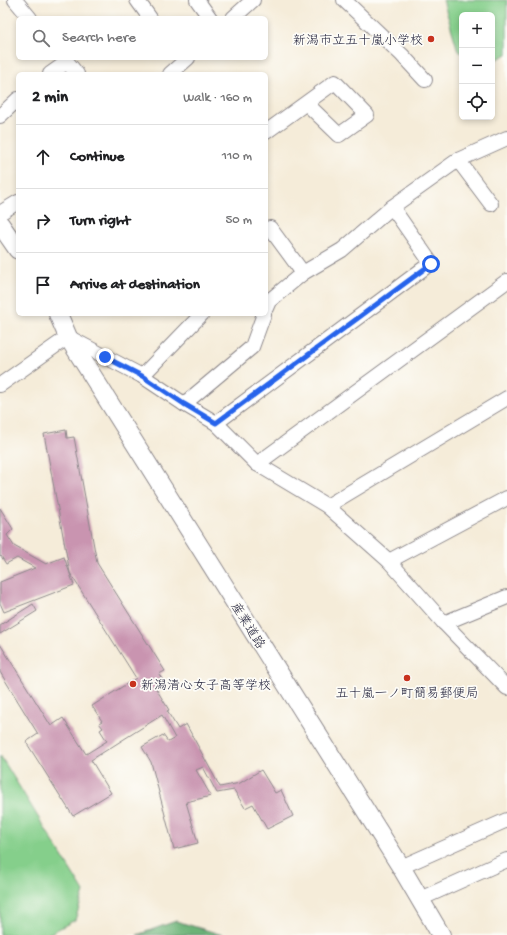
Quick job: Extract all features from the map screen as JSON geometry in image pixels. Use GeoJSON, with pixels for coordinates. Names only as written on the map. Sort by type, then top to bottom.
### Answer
{"type":"FeatureCollection","features":[{"type":"Feature","properties":{"kind":"street"},"geometry":{"type":"LineString","coordinates":[[15,0],[28,16]]}},
{"type":"Feature","properties":{"kind":"street"},"geometry":{"type":"LineString","coordinates":[[137,0],[149,16]]}},
{"type":"Feature","properties":{"kind":"street"},"geometry":{"type":"LineString","coordinates":[[197,0],[209,16]]}},
{"type":"Feature","properties":{"kind":"street"},"geometry":{"type":"LineString","coordinates":[[235,16],[253,0]]}},
{"type":"Feature","properties":{"kind":"street"},"geometry":{"type":"LineString","coordinates":[[344,0],[402,55],[425,80]]}},
{"type":"Feature","properties":{"kind":"street"},"geometry":{"type":"LineString","coordinates":[[52,72],[66,60],[75,72]]}},
{"type":"Feature","properties":{"kind":"street"},"geometry":{"type":"LineString","coordinates":[[172,72],[183,60]]}},
{"type":"Feature","properties":{"kind":"street"},"geometry":{"type":"LineString","coordinates":[[0,116],[16,102]]}},
{"type":"Feature","properties":{"kind":"street"},"geometry":{"type":"LineString","coordinates":[[268,131],[306,103]]}},
{"type":"Feature","properties":{"kind":"street"},"geometry":{"type":"LineString","coordinates":[[268,301],[303,273],[342,250],[392,207],[458,160],[507,138]]}},
{"type":"Feature","properties":{"kind":"street"},"geometry":{"type":"LineString","coordinates":[[458,160],[491,204]]}},
{"type":"Feature","properties":{"kind":"street"},"geometry":{"type":"LineString","coordinates":[[0,213],[16,203]]}},
{"type":"Feature","properties":{"kind":"street"},"geometry":{"type":"LineString","coordinates":[[216,423],[431,264],[392,207]]}},
{"type":"Feature","properties":{"kind":"street"},"geometry":{"type":"LineString","coordinates":[[0,224],[16,247]]}},
{"type":"Feature","properties":{"kind":"street"},"geometry":{"type":"LineString","coordinates":[[270,228],[303,273]]}},
{"type":"Feature","properties":{"kind":"street"},"geometry":{"type":"LineString","coordinates":[[258,464],[507,281]]}},
{"type":"Feature","properties":{"kind":"street","name":"産業道路"},"geometry":{"type":"LineString","coordinates":[[59,316],[68,337],[401,867],[441,935]]}},
{"type":"Feature","properties":{"kind":"street"},"geometry":{"type":"LineString","coordinates":[[142,376],[200,316]]}},
{"type":"Feature","properties":{"kind":"street"},"geometry":{"type":"LineString","coordinates":[[184,404],[252,347],[263,316]]}},
{"type":"Feature","properties":{"kind":"street"},"geometry":{"type":"LineString","coordinates":[[0,385],[68,337],[142,376],[216,423],[258,464],[327,506],[389,561],[444,623],[507,688]]}},
{"type":"Feature","properties":{"kind":"street"},"geometry":{"type":"LineString","coordinates":[[327,506],[507,398]]}},
{"type":"Feature","properties":{"kind":"street"},"geometry":{"type":"LineString","coordinates":[[389,561],[507,498]]}},
{"type":"Feature","properties":{"kind":"street"},"geometry":{"type":"LineString","coordinates":[[444,623],[507,597]]}},
{"type":"Feature","properties":{"kind":"street"},"geometry":{"type":"LineString","coordinates":[[401,867],[507,820]]}},
{"type":"Feature","properties":{"kind":"street"},"geometry":{"type":"LineString","coordinates":[[420,899],[507,860]]}},
{"type":"Feature","properties":{"kind":"green space"},"geometry":{"type":"Polygon","coordinates":[[[443,0],[507,0],[507,54],[495,60],[495,12],[459,12],[458,51],[443,0]]]}},
{"type":"Feature","properties":{"kind":"green space"},"geometry":{"type":"Polygon","coordinates":[[[0,755],[84,892],[75,920],[47,935],[0,935],[0,755]]]}},
{"type":"Feature","properties":{"kind":"green space"},"geometry":{"type":"Polygon","coordinates":[[[176,921],[223,935],[137,935],[176,921]]]}},
{"type":"Feature","properties":{"kind":"building"},"geometry":{"type":"Polygon","coordinates":[[[66,430],[67,438],[74,437],[97,563],[165,671],[159,674],[164,683],[155,687],[169,710],[167,711],[178,729],[186,724],[220,787],[240,783],[261,770],[275,793],[281,790],[293,816],[267,829],[253,804],[245,808],[234,790],[217,793],[203,767],[196,770],[211,796],[186,802],[198,843],[174,849],[151,762],[142,747],[163,735],[168,742],[175,738],[162,715],[91,760],[111,793],[73,816],[26,742],[38,734],[0,672],[0,644],[51,726],[63,718],[86,754],[107,741],[100,730],[103,728],[99,723],[102,721],[92,706],[136,678],[70,573],[44,434],[66,430]]]}},
{"type":"Feature","properties":{"kind":"building"},"geometry":{"type":"Polygon","coordinates":[[[0,508],[13,529],[7,535],[14,546],[46,564],[64,557],[74,585],[4,612],[0,603],[0,582],[35,568],[17,558],[6,564],[1,556],[0,557],[0,508]]]}},
{"type":"Feature","properties":{"kind":"building"},"geometry":{"type":"Polygon","coordinates":[[[33,604],[37,611],[0,634],[0,625],[33,604]]]}},
{"type":"Feature","properties":{"kind":"place","name":"新潟市立五十嵐小学校"},"geometry":{"type":"Point","coordinates":[431,39]}},
{"type":"Feature","properties":{"kind":"place","name":"五十嵐一ノ町簡易郵便局"},"geometry":{"type":"Point","coordinates":[407,678]}},
{"type":"Feature","properties":{"kind":"place","name":"新潟清心女子高等学校"},"geometry":{"type":"Point","coordinates":[133,684]}},
{"type":"Feature","properties":{"kind":"route"},"geometry":{"type":"LineString","coordinates":[[105,357],[142,376],[216,423],[431,264]]}}]}
